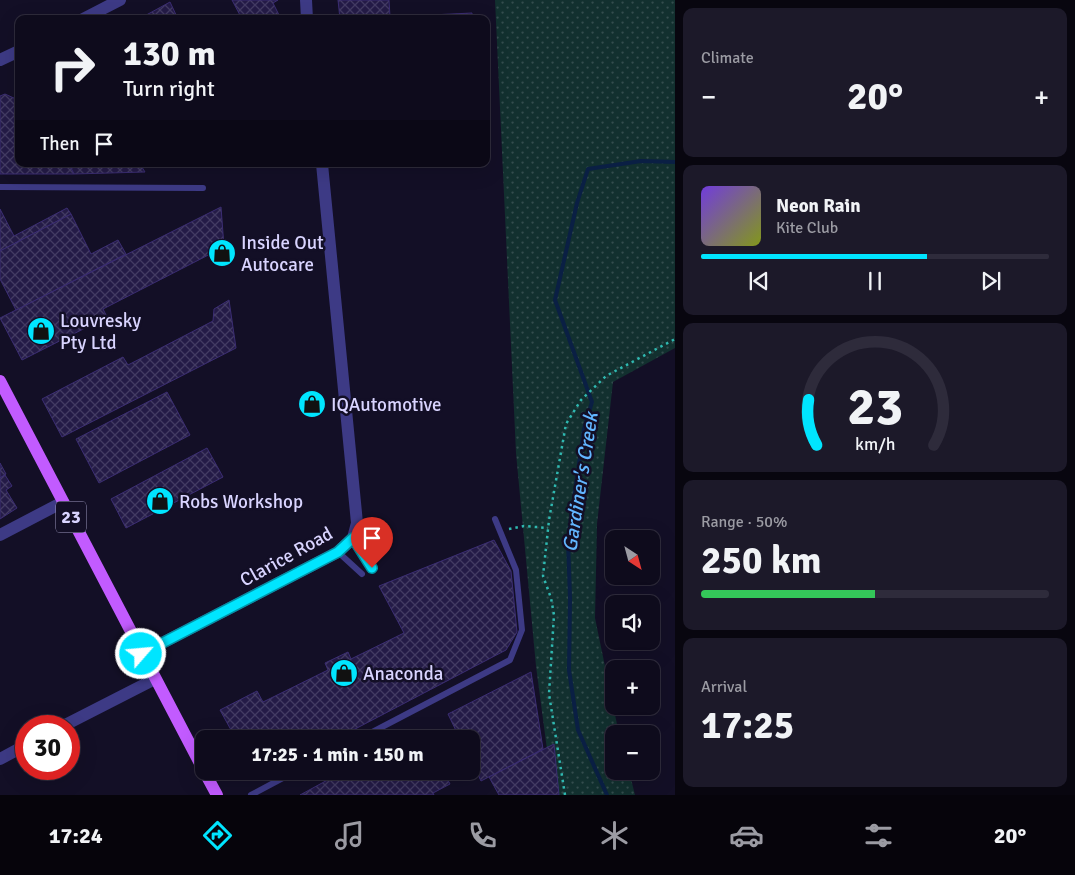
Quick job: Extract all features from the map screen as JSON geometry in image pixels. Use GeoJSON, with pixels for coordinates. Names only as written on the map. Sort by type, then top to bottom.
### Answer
{"type":"FeatureCollection","features":[{"type":"Feature","properties":{"kind":"main road","name":"23"},"geometry":{"type":"LineString","coordinates":[[0,380],[141,654],[195,754]]}},
{"type":"Feature","properties":{"kind":"main road","name":"23"},"geometry":{"type":"LineString","coordinates":[[208,780],[216,795]]}},
{"type":"Feature","properties":{"kind":"street"},"geometry":{"type":"LineString","coordinates":[[91,15],[120,0]]}},
{"type":"Feature","properties":{"kind":"street"},"geometry":{"type":"LineString","coordinates":[[306,0],[307,15]]}},
{"type":"Feature","properties":{"kind":"street"},"geometry":{"type":"LineString","coordinates":[[0,60],[15,53]]}},
{"type":"Feature","properties":{"kind":"street","name":"Clarice Road"},"geometry":{"type":"LineString","coordinates":[[141,654],[338,552],[353,538],[357,523],[322,167]]}},
{"type":"Feature","properties":{"kind":"street"},"geometry":{"type":"LineString","coordinates":[[0,534],[63,502]]}},
{"type":"Feature","properties":{"kind":"street"},"geometry":{"type":"LineString","coordinates":[[80,717],[155,679]]}},
{"type":"Feature","properties":{"kind":"street"},"geometry":{"type":"LineString","coordinates":[[0,759],[15,751]]}},
{"type":"Feature","properties":{"kind":"lane"},"geometry":{"type":"LineString","coordinates":[[0,187],[203,188]]}},
{"type":"Feature","properties":{"kind":"lane"},"geometry":{"type":"LineString","coordinates":[[375,730],[510,660],[522,630],[516,570],[495,519]]}},
{"type":"Feature","properties":{"kind":"lane"},"geometry":{"type":"LineString","coordinates":[[353,538],[372,568]]}},
{"type":"Feature","properties":{"kind":"lane"},"geometry":{"type":"LineString","coordinates":[[338,552],[362,574]]}},
{"type":"Feature","properties":{"kind":"lane"},"geometry":{"type":"LineString","coordinates":[[251,795],[279,780]]}},
{"type":"Feature","properties":{"kind":"path"},"geometry":{"type":"LineString","coordinates":[[565,795],[550,694],[554,615],[551,598],[543,576],[548,528],[566,424],[581,400],[606,376],[675,339]]}},
{"type":"Feature","properties":{"kind":"path"},"geometry":{"type":"LineString","coordinates":[[516,527],[548,528]]}},
{"type":"Feature","properties":{"kind":"green space"},"geometry":{"type":"Polygon","coordinates":[[[495,0],[675,0],[675,348],[613,382],[597,524],[595,618],[605,666],[605,715],[615,715],[617,725],[605,725],[605,780],[631,780],[635,795],[553,795],[536,666],[516,453],[495,0]]]}},
{"type":"Feature","properties":{"kind":"building"},"geometry":{"type":"Polygon","coordinates":[[[232,0],[278,0],[273,3],[279,15],[240,15],[232,0]]]}},
{"type":"Feature","properties":{"kind":"building"},"geometry":{"type":"Polygon","coordinates":[[[338,0],[389,0],[390,15],[340,15],[338,0]]]}},
{"type":"Feature","properties":{"kind":"building"},"geometry":{"type":"Polygon","coordinates":[[[170,2],[176,15],[146,15],[170,2]]]}},
{"type":"Feature","properties":{"kind":"building"},"geometry":{"type":"Polygon","coordinates":[[[472,13],[472,15],[431,15],[472,13]]]}},
{"type":"Feature","properties":{"kind":"building"},"geometry":{"type":"Polygon","coordinates":[[[5,94],[15,99],[15,167],[70,167],[74,174],[0,174],[0,96],[5,94]]]}},
{"type":"Feature","properties":{"kind":"building"},"geometry":{"type":"Polygon","coordinates":[[[70,167],[142,167],[145,172],[74,174],[70,167]]]}},
{"type":"Feature","properties":{"kind":"building"},"geometry":{"type":"Polygon","coordinates":[[[221,207],[224,247],[103,309],[107,317],[22,360],[0,318],[221,207]]]}},
{"type":"Feature","properties":{"kind":"building"},"geometry":{"type":"Polygon","coordinates":[[[67,208],[71,214],[0,251],[0,209],[14,236],[67,208]]]}},
{"type":"Feature","properties":{"kind":"building"},"geometry":{"type":"Polygon","coordinates":[[[71,214],[91,254],[118,240],[126,254],[16,310],[0,279],[0,251],[71,214]]]}},
{"type":"Feature","properties":{"kind":"building"},"geometry":{"type":"Polygon","coordinates":[[[229,300],[236,348],[62,437],[42,399],[123,357],[128,365],[213,321],[214,309],[229,300]]]}},
{"type":"Feature","properties":{"kind":"building"},"geometry":{"type":"Polygon","coordinates":[[[167,392],[190,435],[99,483],[76,439],[167,392]]]}},
{"type":"Feature","properties":{"kind":"building"},"geometry":{"type":"Polygon","coordinates":[[[207,448],[223,477],[126,528],[111,499],[207,448]]]}},
{"type":"Feature","properties":{"kind":"building"},"geometry":{"type":"Polygon","coordinates":[[[0,463],[6,474],[0,478],[0,463]]]}},
{"type":"Feature","properties":{"kind":"building"},"geometry":{"type":"Polygon","coordinates":[[[5,475],[12,486],[6,490],[17,508],[0,519],[0,478],[5,475]]]}},
{"type":"Feature","properties":{"kind":"building"},"geometry":{"type":"Polygon","coordinates":[[[494,540],[511,571],[517,632],[506,650],[353,730],[231,730],[220,710],[257,691],[263,702],[328,670],[325,663],[348,652],[351,659],[404,633],[379,586],[494,540]]]}},
{"type":"Feature","properties":{"kind":"building"},"geometry":{"type":"Polygon","coordinates":[[[531,672],[543,749],[481,781],[480,730],[456,730],[448,714],[531,672]]]}},
{"type":"Feature","properties":{"kind":"building"},"geometry":{"type":"Polygon","coordinates":[[[554,744],[559,795],[499,795],[489,777],[554,744]]]}},
{"type":"Feature","properties":{"kind":"building"},"geometry":{"type":"Polygon","coordinates":[[[328,780],[448,780],[450,784],[433,793],[434,795],[300,795],[328,780]]]}},
{"type":"Feature","properties":{"kind":"waterway","name":"Gardiner's Creek"},"geometry":{"type":"LineString","coordinates":[[607,795],[578,730],[569,670],[570,598],[568,540],[584,429],[592,402],[555,300],[577,203],[588,169],[641,161],[675,162]]}},
{"type":"Feature","properties":{"kind":"place","name":"Inside Out Autocare"},"geometry":{"type":"Point","coordinates":[222,253]}},
{"type":"Feature","properties":{"kind":"place","name":"Louvresky Pty Ltd"},"geometry":{"type":"Point","coordinates":[41,331]}},
{"type":"Feature","properties":{"kind":"place","name":"IQAutomotive"},"geometry":{"type":"Point","coordinates":[312,404]}},
{"type":"Feature","properties":{"kind":"place","name":"Robs Workshop"},"geometry":{"type":"Point","coordinates":[160,501]}},
{"type":"Feature","properties":{"kind":"place","name":"Anaconda"},"geometry":{"type":"Point","coordinates":[344,673]}},
{"type":"Feature","properties":{"kind":"route"},"geometry":{"type":"LineString","coordinates":[[141,654],[338,552],[353,538],[372,568]]}}]}
